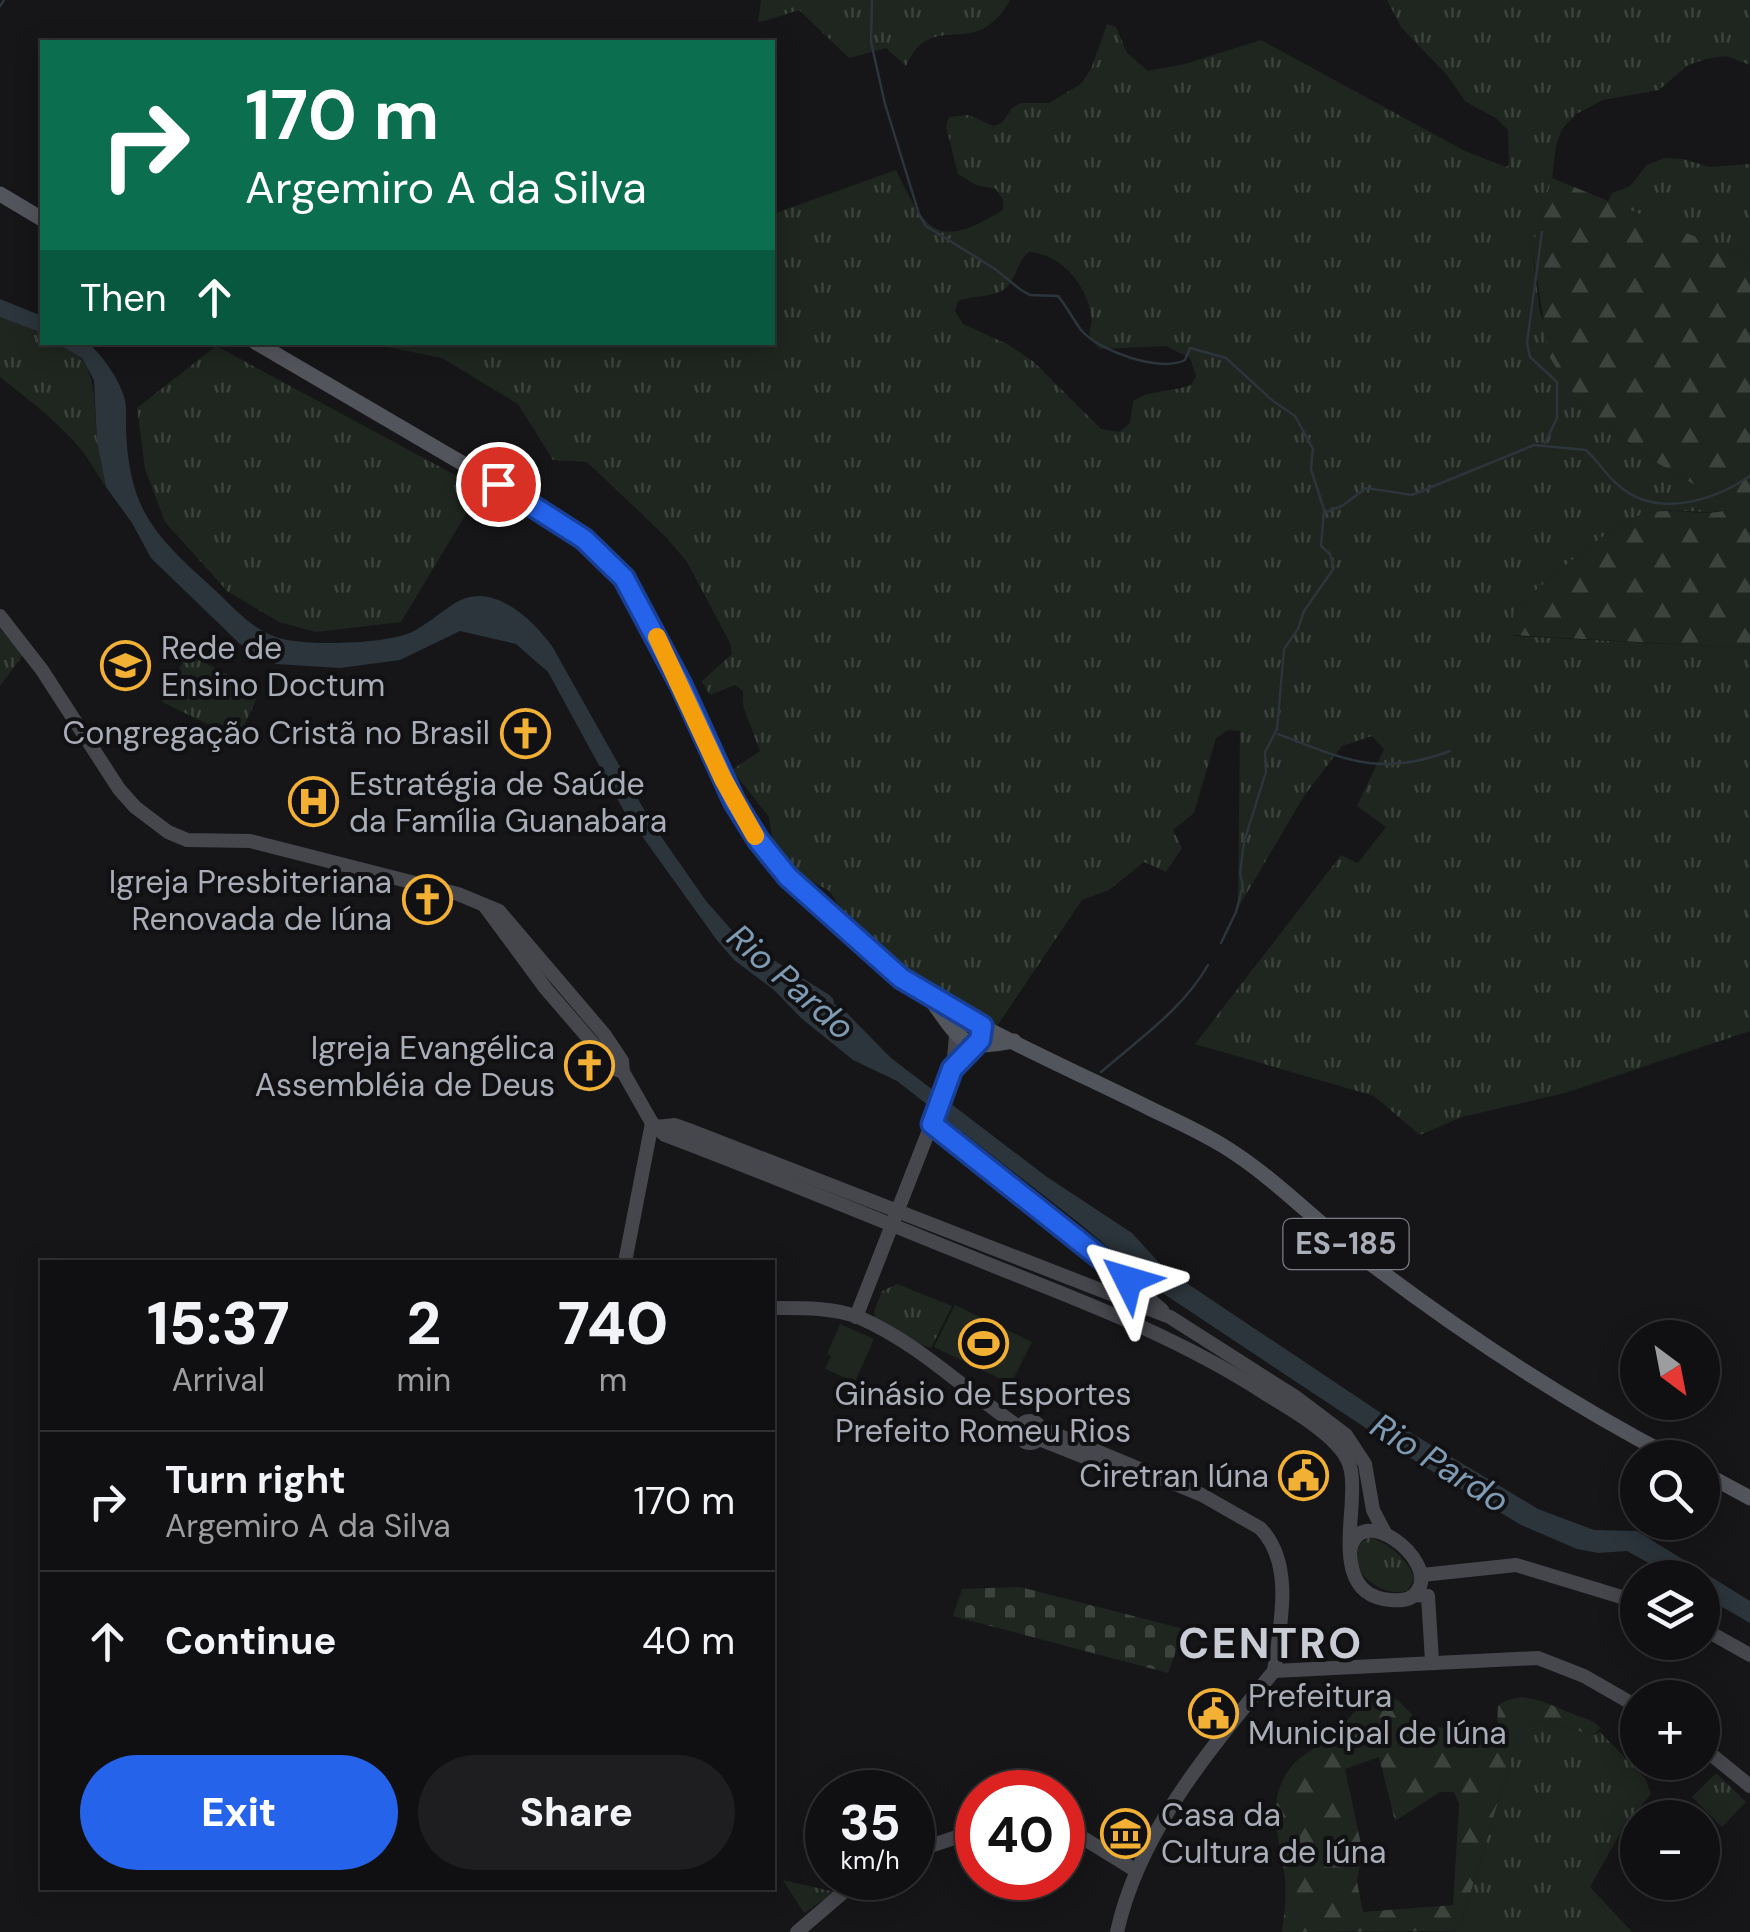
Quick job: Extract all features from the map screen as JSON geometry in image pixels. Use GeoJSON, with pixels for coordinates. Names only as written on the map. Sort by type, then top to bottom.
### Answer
{"type":"FeatureCollection","features":[{"type":"Feature","properties":{"kind":"main road"},"geometry":{"type":"LineString","coordinates":[[0,194],[40,218]]}},
{"type":"Feature","properties":{"kind":"main road","name":"ES-185"},"geometry":{"type":"LineString","coordinates":[[260,345],[532,504],[584,539],[611,564],[652,626],[723,779],[759,841],[788,877],[875,957],[927,996],[1232,1151],[1362,1257],[1455,1324],[1640,1440]]}},
{"type":"Feature","properties":{"kind":"main road"},"geometry":{"type":"LineString","coordinates":[[927,996],[956,1036],[975,1046],[1014,1041]]}},
{"type":"Feature","properties":{"kind":"main road"},"geometry":{"type":"LineString","coordinates":[[1720,1482],[1750,1498]]}},
{"type":"Feature","properties":{"kind":"street"},"geometry":{"type":"LineString","coordinates":[[0,616],[42,670],[135,807],[168,832],[187,840],[250,841],[484,906],[596,1023],[617,1052],[622,1072],[654,1125],[670,1136],[1170,1317]]}},
{"type":"Feature","properties":{"kind":"street"},"geometry":{"type":"LineString","coordinates":[[856,1316],[952,1071],[956,1036],[976,1022],[982,1037],[952,1071]]}},
{"type":"Feature","properties":{"kind":"street"},"geometry":{"type":"LineString","coordinates":[[895,1218],[1168,1337],[1312,1424],[1343,1452],[1351,1468],[1354,1494],[1350,1551],[1354,1574],[1369,1592],[1390,1600],[1406,1600],[1415,1594],[1422,1575],[1416,1562],[1385,1532],[1373,1510],[1360,1454],[1346,1435],[1297,1398],[1170,1317],[934,1118]]}},
{"type":"Feature","properties":{"kind":"street"},"geometry":{"type":"LineString","coordinates":[[625,1260],[654,1125]]}},
{"type":"Feature","properties":{"kind":"street"},"geometry":{"type":"LineString","coordinates":[[775,1308],[856,1316],[941,1366],[1020,1427],[1029,1420],[1040,1434],[1202,1495],[1260,1528],[1277,1548],[1280,1612],[1274,1671],[1206,1755],[1135,1870],[1117,1932]]}},
{"type":"Feature","properties":{"kind":"street"},"geometry":{"type":"LineString","coordinates":[[1350,1551],[1360,1533],[1372,1529],[1385,1532]]}},
{"type":"Feature","properties":{"kind":"street"},"geometry":{"type":"LineString","coordinates":[[1422,1575],[1516,1566],[1620,1597]]}},
{"type":"Feature","properties":{"kind":"street"},"geometry":{"type":"LineString","coordinates":[[1415,1594],[1428,1596],[1432,1661]]}},
{"type":"Feature","properties":{"kind":"street"},"geometry":{"type":"LineString","coordinates":[[1720,1638],[1750,1655]]}},
{"type":"Feature","properties":{"kind":"street"},"geometry":{"type":"LineString","coordinates":[[1274,1671],[1544,1659],[1620,1697]]}},
{"type":"Feature","properties":{"kind":"street"},"geometry":{"type":"LineString","coordinates":[[1720,1762],[1750,1786]]}},
{"type":"Feature","properties":{"kind":"street"},"geometry":{"type":"LineString","coordinates":[[1085,1840],[1135,1870]]}},
{"type":"Feature","properties":{"kind":"street"},"geometry":{"type":"LineString","coordinates":[[797,1932],[836,1900]]}},
{"type":"Feature","properties":{"kind":"green space"},"geometry":{"type":"Polygon","coordinates":[[[761,0],[1010,0],[996,19],[982,29],[929,39],[906,66],[886,48],[849,58],[799,10],[758,23],[761,0]]]}},
{"type":"Feature","properties":{"kind":"green space"},"geometry":{"type":"Polygon","coordinates":[[[1387,0],[1750,0],[1750,65],[1726,56],[1688,65],[1659,90],[1603,100],[1576,114],[1562,129],[1532,249],[1540,313],[1580,403],[1647,457],[1719,499],[1727,510],[1663,511],[1627,521],[1514,609],[1513,636],[1750,648],[1750,1031],[1565,1093],[1462,1117],[1420,1135],[1374,1096],[1195,1044],[1341,855],[1358,863],[1386,827],[1357,806],[1384,749],[1372,736],[1342,746],[1304,796],[1238,908],[1240,731],[1228,730],[1216,738],[1194,813],[1173,830],[1182,848],[1166,872],[1144,862],[1109,890],[1082,900],[997,1026],[909,977],[892,954],[841,913],[828,890],[800,876],[779,856],[769,817],[732,770],[760,751],[743,706],[743,691],[735,685],[710,695],[702,681],[732,654],[730,643],[687,562],[667,538],[587,462],[553,460],[518,404],[442,358],[378,345],[775,345],[775,213],[896,170],[917,209],[937,229],[963,230],[1003,210],[1003,200],[996,189],[976,185],[958,174],[946,126],[949,117],[968,115],[994,126],[1021,103],[1049,103],[1081,84],[1091,69],[1107,24],[1116,27],[1127,53],[1148,71],[1185,64],[1261,40],[1465,151],[1509,165],[1508,130],[1496,118],[1466,102],[1446,74],[1401,27],[1387,0]],[[1029,252],[1002,291],[958,301],[955,311],[963,324],[1007,344],[1034,362],[1101,429],[1119,432],[1130,423],[1133,401],[1139,397],[1191,385],[1196,376],[1190,358],[1166,346],[1100,349],[1090,336],[1091,315],[1084,293],[1070,273],[1051,258],[1029,252]]]}},
{"type":"Feature","properties":{"kind":"green space"},"geometry":{"type":"Polygon","coordinates":[[[1664,158],[1710,167],[1750,164],[1750,259],[1608,202],[1612,193],[1630,186],[1647,165],[1664,158]]]}},
{"type":"Feature","properties":{"kind":"green space"},"geometry":{"type":"Polygon","coordinates":[[[1552,178],[1750,259],[1750,648],[1512,635],[1514,609],[1627,521],[1652,512],[1727,510],[1719,499],[1647,457],[1580,403],[1550,358],[1532,249],[1552,178]]]}},
{"type":"Feature","properties":{"kind":"green space"},"geometry":{"type":"Polygon","coordinates":[[[0,317],[40,332],[40,345],[61,345],[75,352],[90,376],[106,487],[65,432],[0,377],[0,317]]]}},
{"type":"Feature","properties":{"kind":"green space"},"geometry":{"type":"Polygon","coordinates":[[[216,346],[481,489],[401,622],[316,632],[279,622],[227,591],[165,522],[145,469],[137,408],[216,346]]]}},
{"type":"Feature","properties":{"kind":"green space"},"geometry":{"type":"Polygon","coordinates":[[[0,629],[23,655],[0,686],[0,629]]]}},
{"type":"Feature","properties":{"kind":"green space"},"geometry":{"type":"Polygon","coordinates":[[[187,654],[260,691],[238,739],[162,702],[187,654]]]}},
{"type":"Feature","properties":{"kind":"green space"},"geometry":{"type":"Polygon","coordinates":[[[897,1284],[952,1306],[931,1348],[877,1323],[875,1310],[882,1291],[897,1284]]]}},
{"type":"Feature","properties":{"kind":"green space","name":"Ginásio de Esportes Prefeito Romeu Rios"},"geometry":{"type":"Polygon","coordinates":[[[955,1305],[1032,1342],[1011,1384],[934,1347],[955,1305]]]}},
{"type":"Feature","properties":{"kind":"green space"},"geometry":{"type":"Polygon","coordinates":[[[840,1324],[874,1339],[855,1382],[825,1369],[840,1324]]]}},
{"type":"Feature","properties":{"kind":"green space"},"geometry":{"type":"Polygon","coordinates":[[[1368,1538],[1390,1547],[1408,1565],[1415,1579],[1407,1591],[1383,1589],[1364,1575],[1356,1556],[1368,1538]]]}},
{"type":"Feature","properties":{"kind":"green space"},"geometry":{"type":"Polygon","coordinates":[[[1020,1587],[1184,1629],[1168,1673],[953,1616],[962,1589],[1020,1587]]]}},
{"type":"Feature","properties":{"kind":"green space"},"geometry":{"type":"Polygon","coordinates":[[[1387,1695],[1398,1700],[1424,1727],[1472,1729],[1486,1736],[1497,1728],[1498,1706],[1517,1698],[1545,1703],[1601,1728],[1593,1735],[1539,1720],[1519,1732],[1459,1931],[1282,1932],[1285,1886],[1276,1804],[1283,1779],[1301,1757],[1378,1697],[1387,1695]],[[1379,1757],[1345,1769],[1362,1849],[1357,1882],[1363,1912],[1453,1905],[1459,1804],[1454,1792],[1440,1792],[1395,1821],[1379,1757]]]}},
{"type":"Feature","properties":{"kind":"green space"},"geometry":{"type":"Polygon","coordinates":[[[1539,1720],[1593,1735],[1600,1732],[1620,1752],[1620,1780],[1646,1780],[1651,1794],[1646,1800],[1620,1800],[1620,1833],[1590,1887],[1632,1932],[1432,1932],[1458,1931],[1461,1925],[1519,1732],[1539,1720]]]}},
{"type":"Feature","properties":{"kind":"green space"},"geometry":{"type":"Polygon","coordinates":[[[1720,1777],[1746,1802],[1722,1827],[1720,1800],[1692,1797],[1709,1780],[1720,1780],[1720,1777]]]}},
{"type":"Feature","properties":{"kind":"green space"},"geometry":{"type":"Polygon","coordinates":[[[783,1880],[805,1885],[805,1900],[823,1900],[804,1913],[783,1880]]]}},
{"type":"Feature","properties":{"kind":"water"},"geometry":{"type":"Polygon","coordinates":[[[0,299],[40,315],[40,332],[0,317],[0,299]]]}},
{"type":"Feature","properties":{"kind":"water"},"geometry":{"type":"Polygon","coordinates":[[[60,345],[90,345],[110,369],[125,400],[129,465],[144,512],[172,549],[251,623],[289,640],[345,643],[412,632],[457,602],[476,596],[502,601],[514,608],[552,646],[651,822],[706,901],[758,960],[800,988],[842,1008],[891,1058],[1047,1177],[1132,1233],[1164,1268],[1408,1431],[1538,1509],[1594,1530],[1620,1531],[1620,1540],[1652,1540],[1684,1560],[1643,1560],[1627,1551],[1598,1553],[1577,1549],[1521,1525],[1417,1462],[1164,1294],[897,1081],[853,1060],[734,960],[716,939],[624,811],[548,672],[516,644],[460,631],[400,660],[340,668],[276,664],[240,644],[151,558],[106,487],[97,442],[94,380],[82,358],[60,345]]]}},
{"type":"Feature","properties":{"kind":"water"},"geometry":{"type":"Polygon","coordinates":[[[1720,1582],[1750,1601],[1750,1623],[1720,1606],[1720,1582]]]}},
{"type":"Feature","properties":{"kind":"waterway"},"geometry":{"type":"LineString","coordinates":[[0,6],[4,0]]}},
{"type":"Feature","properties":{"kind":"waterway"},"geometry":{"type":"LineString","coordinates":[[872,0],[871,42],[885,104],[926,226],[1030,295],[1058,296],[1081,330],[1115,352],[1161,364],[1185,360],[1190,348],[1226,358],[1295,416],[1313,449],[1311,469],[1324,510],[1321,546],[1330,554],[1334,568],[1284,649],[1277,729],[1265,752],[1266,772],[1244,842],[1240,874],[1243,885],[1236,912],[1221,943]]}},
{"type":"Feature","properties":{"kind":"waterway"},"geometry":{"type":"LineString","coordinates":[[1542,232],[1527,343],[1530,357],[1557,382],[1557,418],[1545,443]]}},
{"type":"Feature","properties":{"kind":"waterway"},"geometry":{"type":"LineString","coordinates":[[1324,513],[1342,506],[1366,488],[1412,495],[1534,445],[1586,450],[1618,485],[1633,495],[1667,504],[1702,499],[1750,476]]}},
{"type":"Feature","properties":{"kind":"waterway"},"geometry":{"type":"LineString","coordinates":[[1278,734],[1343,757],[1382,764],[1425,759],[1450,751]]}},
{"type":"Feature","properties":{"kind":"waterway","name":"Rio Pardo"},"geometry":{"type":"LineString","coordinates":[[758,961],[825,1003]]}},
{"type":"Feature","properties":{"kind":"waterway"},"geometry":{"type":"LineString","coordinates":[[1101,1072],[1173,1009],[1208,965]]}},
{"type":"Feature","properties":{"kind":"slow traffic"},"geometry":{"type":"LineString","coordinates":[[657,637],[723,779],[755,836]]}},
{"type":"Feature","properties":{"kind":"place","name":"Rede de Ensino Doctum"},"geometry":{"type":"Point","coordinates":[126,666]}},
{"type":"Feature","properties":{"kind":"place","name":"Congregação Cristã no Brasil"},"geometry":{"type":"Point","coordinates":[525,733]}},
{"type":"Feature","properties":{"kind":"place","name":"Estratégia de Saúde da Família Guanabara"},"geometry":{"type":"Point","coordinates":[314,802]}},
{"type":"Feature","properties":{"kind":"place","name":"Igreja Presbiteriana Renovada de Iúna"},"geometry":{"type":"Point","coordinates":[427,900]}},
{"type":"Feature","properties":{"kind":"place","name":"Igreja Evangélica Assembléia de Deus"},"geometry":{"type":"Point","coordinates":[590,1066]}},
{"type":"Feature","properties":{"kind":"place","name":"Ginásio de Esportes Prefeito Romeu Rios"},"geometry":{"type":"Point","coordinates":[983,1344]}},
{"type":"Feature","properties":{"kind":"place","name":"Ciretran Iúna"},"geometry":{"type":"Point","coordinates":[1304,1476]}},
{"type":"Feature","properties":{"kind":"place","name":"Prefeitura Municipal de Iúna"},"geometry":{"type":"Point","coordinates":[1213,1714]}},
{"type":"Feature","properties":{"kind":"place","name":"Casa da Cultura de Iúna"},"geometry":{"type":"Point","coordinates":[1126,1833]}},
{"type":"Feature","properties":{"kind":"district","name":"CENTRO"},"geometry":{"type":"Point","coordinates":[1271,1643]}},
{"type":"Feature","properties":{"kind":"route"},"geometry":{"type":"LineString","coordinates":[[498,484],[584,539],[624,578],[681,685],[734,801],[788,877],[901,978],[982,1026],[980,1040],[952,1069],[932,1124],[1128,1280]]}}]}
